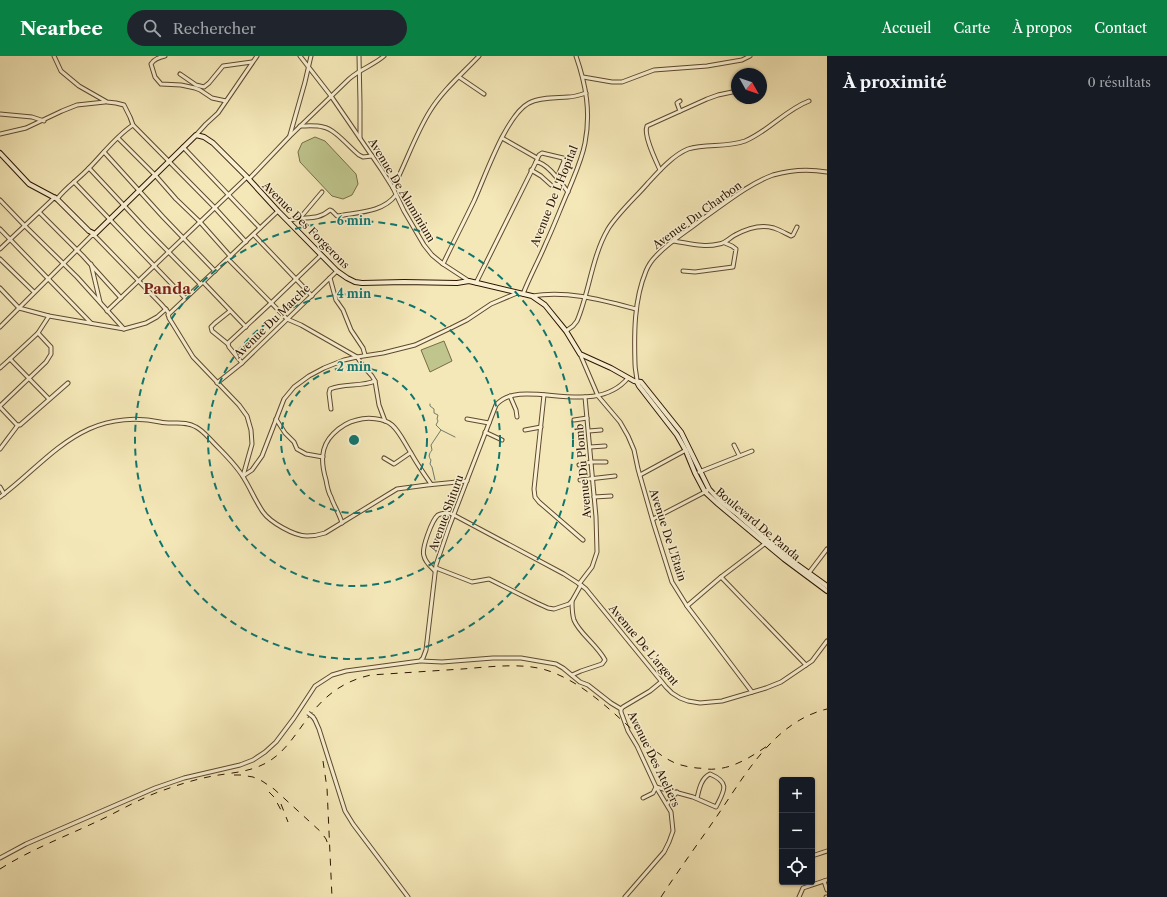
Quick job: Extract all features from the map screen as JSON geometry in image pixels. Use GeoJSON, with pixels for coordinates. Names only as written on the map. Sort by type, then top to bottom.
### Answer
{"type":"FeatureCollection","features":[{"type":"Feature","properties":{"kind":"street"},"geometry":{"type":"LineString","coordinates":[[54,56],[59,69],[88,92],[107,102],[124,106],[133,125],[215,208],[246,242]]}},
{"type":"Feature","properties":{"kind":"street"},"geometry":{"type":"LineString","coordinates":[[164,56],[152,64],[155,77],[159,82],[163,84],[181,85],[195,88],[212,98],[226,101]]}},
{"type":"Feature","properties":{"kind":"street"},"geometry":{"type":"LineString","coordinates":[[0,326],[184,148],[218,113],[257,56]]}},
{"type":"Feature","properties":{"kind":"street","name":"Avenue De Aluminium"},"geometry":{"type":"LineString","coordinates":[[300,56],[331,96],[393,188],[404,211],[424,245],[432,255],[469,282]]}},
{"type":"Feature","properties":{"kind":"street"},"geometry":{"type":"LineString","coordinates":[[290,136],[311,56]]}},
{"type":"Feature","properties":{"kind":"street"},"geometry":{"type":"LineString","coordinates":[[359,56],[360,139]]}},
{"type":"Feature","properties":{"kind":"street"},"geometry":{"type":"LineString","coordinates":[[107,311],[248,178],[349,78],[359,70],[375,63],[384,56]]}},
{"type":"Feature","properties":{"kind":"street"},"geometry":{"type":"LineString","coordinates":[[393,188],[428,115],[439,99],[479,56]]}},
{"type":"Feature","properties":{"kind":"street","name":"Avenue De L'Hopital"},"geometry":{"type":"LineString","coordinates":[[524,294],[529,279],[546,245],[568,192],[585,143],[588,116],[586,93],[583,77],[576,56]]}},
{"type":"Feature","properties":{"kind":"street"},"geometry":{"type":"LineString","coordinates":[[737,61],[738,56]]}},
{"type":"Feature","properties":{"kind":"street"},"geometry":{"type":"LineString","coordinates":[[583,77],[612,82],[622,82],[654,70],[698,67],[742,60],[750,56]]}},
{"type":"Feature","properties":{"kind":"street"},"geometry":{"type":"LineString","coordinates":[[180,74],[196,85],[204,86],[207,85],[224,66],[252,62]]}},
{"type":"Feature","properties":{"kind":"street"},"geometry":{"type":"LineString","coordinates":[[459,77],[484,94]]}},
{"type":"Feature","properties":{"kind":"street"},"geometry":{"type":"LineString","coordinates":[[660,170],[646,128],[649,125],[718,94],[731,92]]}},
{"type":"Feature","properties":{"kind":"street"},"geometry":{"type":"LineString","coordinates":[[443,264],[473,204],[502,138],[517,114],[525,105],[532,101],[573,97],[586,93]]}},
{"type":"Feature","properties":{"kind":"street"},"geometry":{"type":"LineString","coordinates":[[680,101],[677,103],[680,111]]}},
{"type":"Feature","properties":{"kind":"street"},"geometry":{"type":"LineString","coordinates":[[0,134],[26,128],[77,105],[107,102]]}},
{"type":"Feature","properties":{"kind":"street"},"geometry":{"type":"LineString","coordinates":[[566,331],[576,324],[597,257],[609,228],[660,170],[686,150],[699,147],[734,144],[763,132],[795,108],[810,102]]}},
{"type":"Feature","properties":{"kind":"street"},"geometry":{"type":"LineString","coordinates":[[0,114],[32,117],[44,120]]}},
{"type":"Feature","properties":{"kind":"street"},"geometry":{"type":"LineString","coordinates":[[0,249],[89,168],[124,131],[133,125]]}},
{"type":"Feature","properties":{"kind":"street"},"geometry":{"type":"LineString","coordinates":[[300,126],[318,126],[327,128],[359,155],[363,157],[372,156]]}},
{"type":"Feature","properties":{"kind":"street","name":"Avenue Des Forgerons"},"geometry":{"type":"LineString","coordinates":[[196,135],[204,137],[213,143],[337,271],[351,280],[362,283],[469,282]]}},
{"type":"Feature","properties":{"kind":"street"},"geometry":{"type":"LineString","coordinates":[[118,138],[231,256]]}},
{"type":"Feature","properties":{"kind":"street"},"geometry":{"type":"LineString","coordinates":[[502,138],[541,163],[557,178],[568,192]]}},
{"type":"Feature","properties":{"kind":"street"},"geometry":{"type":"LineString","coordinates":[[184,148],[260,228]]}},
{"type":"Feature","properties":{"kind":"street"},"geometry":{"type":"LineString","coordinates":[[104,152],[215,271]]}},
{"type":"Feature","properties":{"kind":"street"},"geometry":{"type":"LineString","coordinates":[[476,282],[539,155],[542,153],[564,158],[562,168],[557,178]]}},
{"type":"Feature","properties":{"kind":"street"},"geometry":{"type":"LineString","coordinates":[[0,154],[29,184],[56,198],[94,234],[166,309],[175,328],[193,357],[244,411],[250,423],[252,444],[243,476]]}},
{"type":"Feature","properties":{"kind":"street"},"geometry":{"type":"LineString","coordinates":[[89,168],[169,253],[246,327]]}},
{"type":"Feature","properties":{"kind":"street"},"geometry":{"type":"LineString","coordinates":[[531,170],[551,184]]}},
{"type":"Feature","properties":{"kind":"street","name":"Avenue Du Charbon"},"geometry":{"type":"LineString","coordinates":[[637,382],[635,357],[636,309],[644,277],[655,256],[673,241],[730,200],[765,178],[783,173],[809,170],[827,172]]}},
{"type":"Feature","properties":{"kind":"street"},"geometry":{"type":"LineString","coordinates":[[74,182],[185,298]]}},
{"type":"Feature","properties":{"kind":"street"},"geometry":{"type":"LineString","coordinates":[[300,218],[322,192]]}},
{"type":"Feature","properties":{"kind":"street"},"geometry":{"type":"LineString","coordinates":[[288,221],[300,218],[321,217],[330,210],[337,216],[372,210],[386,204],[396,195]]}},
{"type":"Feature","properties":{"kind":"street"},"geometry":{"type":"LineString","coordinates":[[0,200],[124,329]]}},
{"type":"Feature","properties":{"kind":"street"},"geometry":{"type":"LineString","coordinates":[[168,315],[201,283],[228,260],[278,211]]}},
{"type":"Feature","properties":{"kind":"street"},"geometry":{"type":"LineString","coordinates":[[40,213],[91,264],[121,298]]}},
{"type":"Feature","properties":{"kind":"street"},"geometry":{"type":"LineString","coordinates":[[673,241],[701,246],[710,246],[725,243],[740,232],[757,227],[762,226],[774,228],[791,236],[794,234],[797,227]]}},
{"type":"Feature","properties":{"kind":"street"},"geometry":{"type":"LineString","coordinates":[[0,229],[92,323]]}},
{"type":"Feature","properties":{"kind":"street"},"geometry":{"type":"LineString","coordinates":[[254,235],[312,296]]}},
{"type":"Feature","properties":{"kind":"street"},"geometry":{"type":"LineString","coordinates":[[683,271],[695,272],[733,266],[736,249],[725,243]]}},
{"type":"Feature","properties":{"kind":"street"},"geometry":{"type":"LineString","coordinates":[[228,344],[321,254]]}},
{"type":"Feature","properties":{"kind":"street"},"geometry":{"type":"LineString","coordinates":[[0,258],[34,292]]}},
{"type":"Feature","properties":{"kind":"street"},"geometry":{"type":"LineString","coordinates":[[228,260],[286,319],[301,325],[357,356],[375,381],[379,405],[386,421]]}},
{"type":"Feature","properties":{"kind":"street"},"geometry":{"type":"LineString","coordinates":[[91,264],[100,304]]}},
{"type":"Feature","properties":{"kind":"street","name":"Avenue Du Marche"},"geometry":{"type":"LineString","coordinates":[[217,383],[242,363],[337,271]]}},
{"type":"Feature","properties":{"kind":"street"},"geometry":{"type":"LineString","coordinates":[[330,278],[336,300],[343,310],[351,330],[363,348],[364,356]]}},
{"type":"Feature","properties":{"kind":"street"},"geometry":{"type":"LineString","coordinates":[[469,282],[476,282],[532,296],[552,294],[584,297],[636,309]]}},
{"type":"Feature","properties":{"kind":"street"},"geometry":{"type":"LineString","coordinates":[[0,288],[19,308],[49,316],[124,329],[146,323],[157,317],[166,309]]}},
{"type":"Feature","properties":{"kind":"street"},"geometry":{"type":"LineString","coordinates":[[243,476],[252,470],[262,456],[284,399],[288,393],[309,376],[331,365],[357,356],[383,353],[415,345],[467,320],[491,304],[518,292]]}},
{"type":"Feature","properties":{"kind":"street"},"geometry":{"type":"LineString","coordinates":[[532,296],[544,305],[566,331],[580,354]]}},
{"type":"Feature","properties":{"kind":"street"},"geometry":{"type":"LineString","coordinates":[[230,311],[211,328],[228,344],[242,363]]}},
{"type":"Feature","properties":{"kind":"street"},"geometry":{"type":"LineString","coordinates":[[0,368],[38,333],[49,316]]}},
{"type":"Feature","properties":{"kind":"street"},"geometry":{"type":"LineString","coordinates":[[18,425],[0,407],[46,362],[52,354],[50,347],[38,333]]}},
{"type":"Feature","properties":{"kind":"street","name":"Boulevard De Panda"},"geometry":{"type":"LineString","coordinates":[[580,354],[611,368],[628,378],[641,382],[662,412],[681,432],[695,473],[707,491],[738,514],[766,542],[827,590]]}},
{"type":"Feature","properties":{"kind":"street","name":"Avenue De L'Etain"},"geometry":{"type":"LineString","coordinates":[[580,354],[598,396],[620,422],[634,450],[672,582],[687,606],[752,692]]}},
{"type":"Feature","properties":{"kind":"street"},"geometry":{"type":"LineString","coordinates":[[10,359],[49,399]]}},
{"type":"Feature","properties":{"kind":"street"},"geometry":{"type":"LineString","coordinates":[[518,417],[510,396],[523,394],[585,397],[598,396],[614,390],[628,378]]}},
{"type":"Feature","properties":{"kind":"street"},"geometry":{"type":"LineString","coordinates":[[331,409],[330,390],[375,381]]}},
{"type":"Feature","properties":{"kind":"street"},"geometry":{"type":"LineString","coordinates":[[0,449],[18,425],[68,382]]}},
{"type":"Feature","properties":{"kind":"street"},"geometry":{"type":"LineString","coordinates":[[544,395],[534,489],[535,497],[583,540]]}},
{"type":"Feature","properties":{"kind":"street","name":"Avenue Shituru"},"geometry":{"type":"LineString","coordinates":[[420,661],[426,650],[435,570],[443,542],[489,424],[493,409],[502,398],[510,396]]}},
{"type":"Feature","properties":{"kind":"street","name":"Avenue Du Plomb"},"geometry":{"type":"LineString","coordinates":[[572,601],[580,584],[592,567],[597,555],[593,478],[585,397]]}},
{"type":"Feature","properties":{"kind":"street"},"geometry":{"type":"LineString","coordinates":[[574,420],[587,418]]}},
{"type":"Feature","properties":{"kind":"street"},"geometry":{"type":"LineString","coordinates":[[0,497],[2,493],[66,442],[90,428],[104,423],[133,419],[161,422],[182,422],[196,426],[220,449],[243,476],[266,516],[275,524],[294,533],[306,536],[325,533],[397,489],[466,481]]}},
{"type":"Feature","properties":{"kind":"street"},"geometry":{"type":"LineString","coordinates":[[276,419],[285,433],[294,442],[297,449],[306,454],[323,457]]}},
{"type":"Feature","properties":{"kind":"street"},"geometry":{"type":"LineString","coordinates":[[342,522],[329,492],[323,470],[323,457],[325,445],[338,428],[358,419],[386,421],[394,427],[431,484]]}},
{"type":"Feature","properties":{"kind":"street"},"geometry":{"type":"LineString","coordinates":[[467,420],[489,424]]}},
{"type":"Feature","properties":{"kind":"street"},"geometry":{"type":"LineString","coordinates":[[525,430],[541,427]]}},
{"type":"Feature","properties":{"kind":"street"},"geometry":{"type":"LineString","coordinates":[[589,431],[601,430]]}},
{"type":"Feature","properties":{"kind":"street"},"geometry":{"type":"LineString","coordinates":[[485,432],[502,440]]}},
{"type":"Feature","properties":{"kind":"street"},"geometry":{"type":"LineString","coordinates":[[734,445],[739,455]]}},
{"type":"Feature","properties":{"kind":"street"},"geometry":{"type":"LineString","coordinates":[[590,448],[605,446]]}},
{"type":"Feature","properties":{"kind":"street"},"geometry":{"type":"LineString","coordinates":[[640,475],[688,450]]}},
{"type":"Feature","properties":{"kind":"street","name":"Boulevard De Panda"},"geometry":{"type":"LineString","coordinates":[[688,450],[701,472],[707,491]]}},
{"type":"Feature","properties":{"kind":"street"},"geometry":{"type":"LineString","coordinates":[[695,473],[701,472],[739,455],[752,451]]}},
{"type":"Feature","properties":{"kind":"street"},"geometry":{"type":"LineString","coordinates":[[384,458],[394,464],[410,453]]}},
{"type":"Feature","properties":{"kind":"street"},"geometry":{"type":"LineString","coordinates":[[579,465],[591,462],[606,462]]}},
{"type":"Feature","properties":{"kind":"street"},"geometry":{"type":"LineString","coordinates":[[580,480],[615,476]]}},
{"type":"Feature","properties":{"kind":"street"},"geometry":{"type":"LineString","coordinates":[[0,487],[2,493]]}},
{"type":"Feature","properties":{"kind":"street"},"geometry":{"type":"LineString","coordinates":[[653,519],[707,491]]}},
{"type":"Feature","properties":{"kind":"street"},"geometry":{"type":"LineString","coordinates":[[594,497],[611,496]]}},
{"type":"Feature","properties":{"kind":"street"},"geometry":{"type":"LineString","coordinates":[[454,514],[442,513],[436,517],[425,542],[423,549],[424,557],[429,565],[435,570],[472,582],[489,579],[548,608],[560,608],[572,601]]}},
{"type":"Feature","properties":{"kind":"street","name":"Avenue De L'argent"},"geometry":{"type":"LineString","coordinates":[[454,514],[476,528],[564,574],[580,584],[661,682],[672,693],[685,700],[696,702],[722,701],[777,684],[815,657],[827,641]]}},
{"type":"Feature","properties":{"kind":"street"},"geometry":{"type":"LineString","coordinates":[[687,606],[766,542]]}},
{"type":"Feature","properties":{"kind":"street"},"geometry":{"type":"LineString","coordinates":[[808,574],[827,550]]}},
{"type":"Feature","properties":{"kind":"street","name":"Boulevard De Panda"},"geometry":{"type":"LineString","coordinates":[[808,574],[827,586]]}},
{"type":"Feature","properties":{"kind":"street"},"geometry":{"type":"LineString","coordinates":[[722,577],[806,664]]}},
{"type":"Feature","properties":{"kind":"street"},"geometry":{"type":"LineString","coordinates":[[572,601],[574,620],[578,627],[598,649],[605,662],[572,675]]}},
{"type":"Feature","properties":{"kind":"street"},"geometry":{"type":"LineString","coordinates":[[0,858],[40,838],[155,788],[184,778],[240,765],[253,760],[276,742],[302,707],[315,686],[332,675],[338,673],[420,661],[442,662],[493,658],[521,658],[556,664],[621,709]]}},
{"type":"Feature","properties":{"kind":"street","name":"Avenue Des Ateliers"},"geometry":{"type":"LineString","coordinates":[[625,897],[664,852],[673,831],[671,812],[624,723],[621,712],[621,709],[650,691],[661,682]]}},
{"type":"Feature","properties":{"kind":"street"},"geometry":{"type":"LineString","coordinates":[[302,707],[315,720],[319,729],[345,811],[353,824],[408,897]]}},
{"type":"Feature","properties":{"kind":"street"},"geometry":{"type":"LineString","coordinates":[[643,798],[653,793],[656,786],[697,798],[716,807],[724,793],[725,788],[720,780],[710,774],[702,780],[697,798]]}},
{"type":"Feature","properties":{"kind":"street"},"geometry":{"type":"LineString","coordinates":[[667,804],[677,792]]}},
{"type":"Feature","properties":{"kind":"street"},"geometry":{"type":"LineString","coordinates":[[815,855],[827,851]]}},
{"type":"Feature","properties":{"kind":"street"},"geometry":{"type":"LineString","coordinates":[[799,897],[802,888],[826,881],[827,890]]}},
{"type":"Feature","properties":{"kind":"green space"},"geometry":{"type":"Polygon","coordinates":[[[315,137],[325,141],[356,174],[358,184],[352,195],[343,199],[332,196],[300,162],[298,152],[302,143],[315,137]]]}},
{"type":"Feature","properties":{"kind":"green space"},"geometry":{"type":"Polygon","coordinates":[[[444,341],[452,361],[430,372],[421,350],[444,341]]]}},
{"type":"Feature","properties":{"kind":"waterway"},"geometry":{"type":"LineString","coordinates":[[430,404],[430,406],[434,409],[434,413],[438,415],[436,425],[441,430],[431,445],[432,450],[429,455],[435,480]]}},
{"type":"Feature","properties":{"kind":"waterway"},"geometry":{"type":"LineString","coordinates":[[441,430],[455,437]]}},
{"type":"Feature","properties":{"kind":"railway"},"geometry":{"type":"LineString","coordinates":[[0,869],[35,850],[155,793],[180,784],[244,771],[264,764],[283,750],[313,711],[327,697],[343,685],[371,675],[506,666],[539,668],[573,682],[595,697],[661,755],[683,766],[708,769],[730,766],[737,764],[770,744]]}},
{"type":"Feature","properties":{"kind":"railway"},"geometry":{"type":"LineString","coordinates":[[661,897],[749,769],[775,738],[808,716],[827,709]]}},
{"type":"Feature","properties":{"kind":"railway"},"geometry":{"type":"LineString","coordinates":[[323,761],[327,788],[332,897]]}},
{"type":"Feature","properties":{"kind":"railway"},"geometry":{"type":"LineString","coordinates":[[234,775],[253,777],[274,789],[321,832],[329,847]]}},
{"type":"Feature","properties":{"kind":"railway"},"geometry":{"type":"LineString","coordinates":[[269,792],[274,797],[281,810]]}},
{"type":"Feature","properties":{"kind":"railway"},"geometry":{"type":"LineString","coordinates":[[281,804],[288,822]]}},
{"type":"Feature","properties":{"kind":"district","name":"Panda"},"geometry":{"type":"Point","coordinates":[167,289]}}]}
